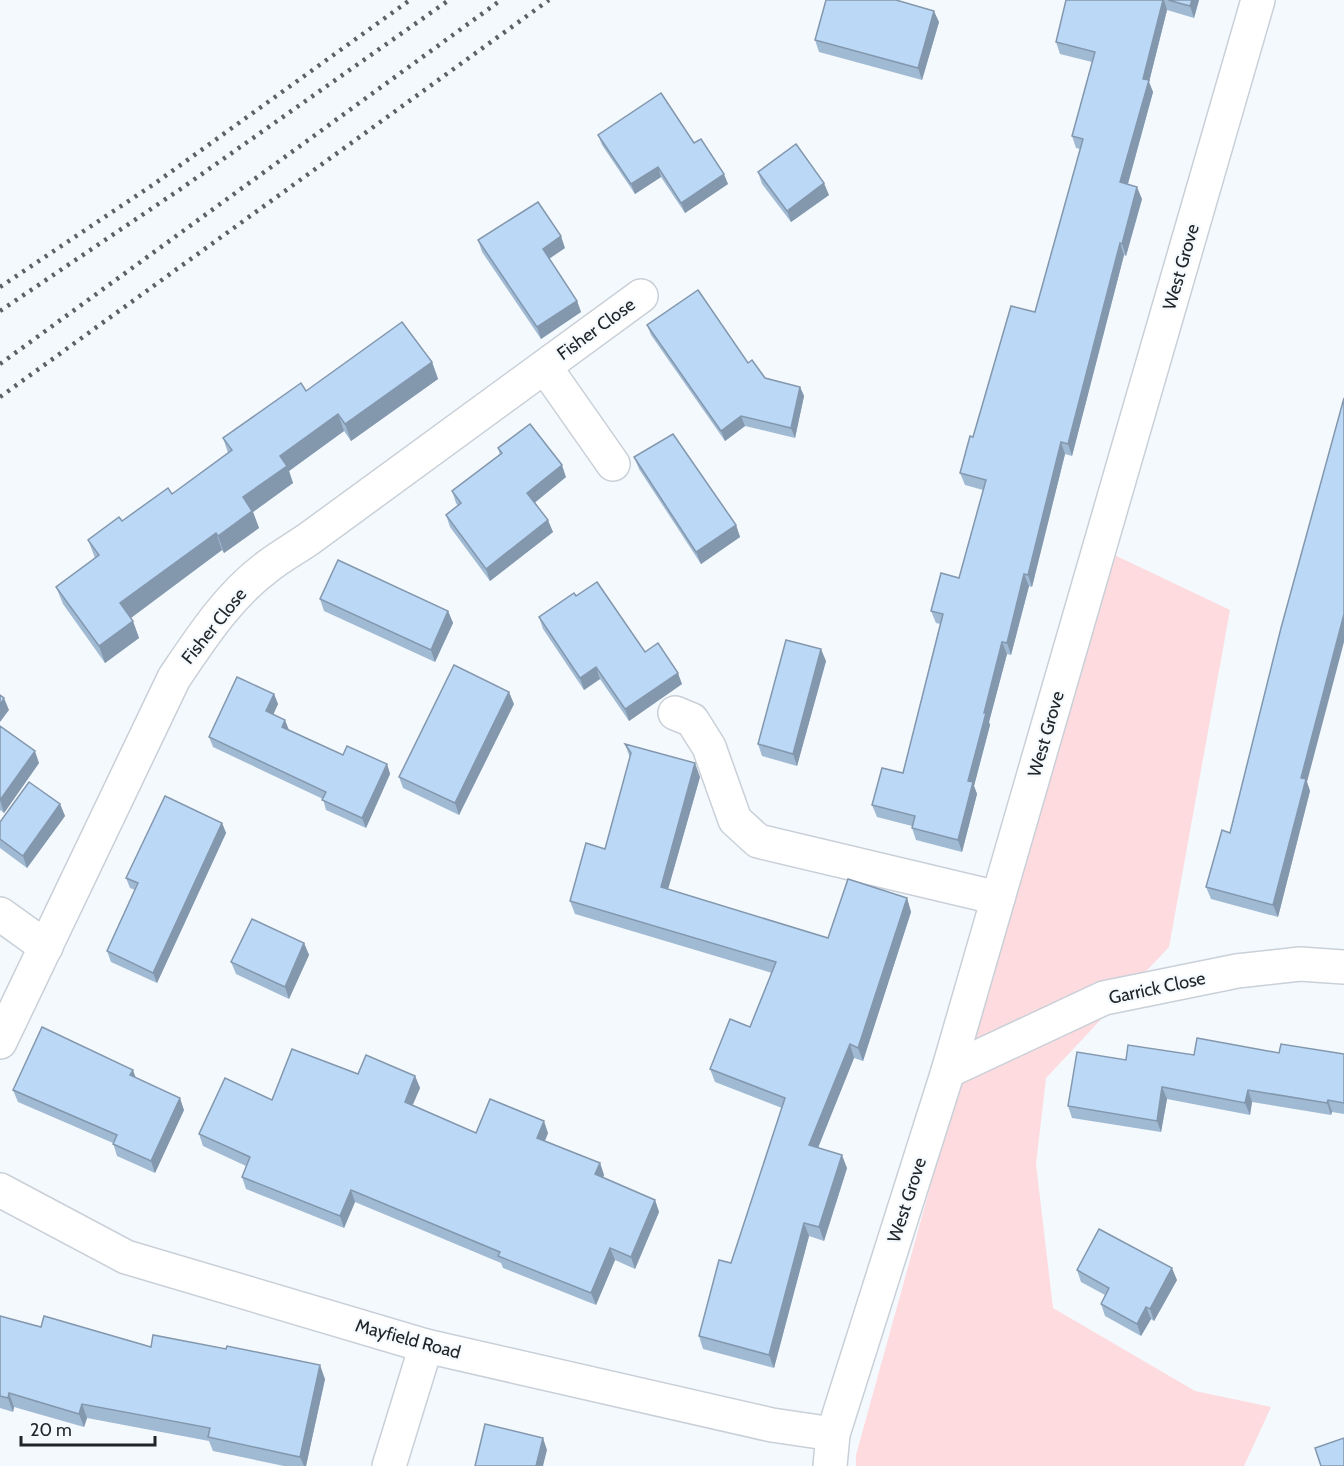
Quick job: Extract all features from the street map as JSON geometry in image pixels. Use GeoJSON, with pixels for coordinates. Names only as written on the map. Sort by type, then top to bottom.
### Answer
{"type":"FeatureCollection","features":[{"type":"Feature","properties":{"kind":"street","name":"West Grove"},"geometry":{"type":"LineString","coordinates":[[831,1450],[948,1071],[1258,0]]}},
{"type":"Feature","properties":{"kind":"street","name":"Fisher Close"},"geometry":{"type":"LineString","coordinates":[[0,1042],[174,678],[206,631],[236,595],[266,567],[320,532],[641,296]]}},
{"type":"Feature","properties":{"kind":"street"},"geometry":{"type":"LineString","coordinates":[[545,367],[612,464]]}},
{"type":"Feature","properties":{"kind":"street"},"geometry":{"type":"LineString","coordinates":[[675,713],[692,720],[709,747],[735,820],[758,841],[998,898]]}},
{"type":"Feature","properties":{"kind":"street"},"geometry":{"type":"LineString","coordinates":[[0,914],[46,947]]}},
{"type":"Feature","properties":{"kind":"street","name":"Garrick Close"},"geometry":{"type":"LineString","coordinates":[[948,1071],[1104,998],[1237,971],[1300,964],[1344,967]]}},
{"type":"Feature","properties":{"kind":"street","name":"Mayfield Road"},"geometry":{"type":"LineString","coordinates":[[0,1190],[126,1257],[426,1346],[772,1425],[831,1450]]}},
{"type":"Feature","properties":{"kind":"street"},"geometry":{"type":"LineString","coordinates":[[389,1466],[426,1346]]}},
{"type":"Feature","properties":{"kind":"shaded area"},"geometry":{"type":"Polygon","coordinates":[[[1106,551],[1230,610],[1169,947],[1046,1078],[1036,1164],[1053,1308],[1195,1391],[1271,1407],[1244,1466],[856,1466],[856,1455],[1106,551]]]}},
{"type":"Feature","properties":{"kind":"building"},"geometry":{"type":"Polygon","coordinates":[[[826,0],[896,0],[934,11],[918,68],[815,40],[826,0]]]}},
{"type":"Feature","properties":{"kind":"building"},"geometry":{"type":"Polygon","coordinates":[[[1066,0],[1163,0],[1143,79],[1149,80],[1120,182],[1137,187],[1122,244],[1120,243],[1068,444],[1061,442],[1028,575],[1024,574],[1007,643],[1002,642],[968,781],[973,782],[958,840],[912,828],[915,816],[872,805],[882,768],[903,773],[943,614],[931,611],[941,573],[959,578],[986,480],[960,473],[970,436],[973,437],[1011,306],[1035,312],[1083,139],[1072,136],[1095,52],[1056,42],[1066,0]]]}},
{"type":"Feature","properties":{"kind":"building"},"geometry":{"type":"Polygon","coordinates":[[[1168,0],[1192,0],[1190,6],[1168,0]]]}},
{"type":"Feature","properties":{"kind":"building"},"geometry":{"type":"Polygon","coordinates":[[[661,93],[694,143],[701,139],[724,174],[681,203],[658,167],[631,184],[598,135],[661,93]]]}},
{"type":"Feature","properties":{"kind":"building"},"geometry":{"type":"Polygon","coordinates":[[[796,144],[824,183],[787,211],[758,172],[796,144]]]}},
{"type":"Feature","properties":{"kind":"building"},"geometry":{"type":"Polygon","coordinates":[[[538,202],[561,236],[543,249],[577,301],[537,327],[478,240],[538,202]]]}},
{"type":"Feature","properties":{"kind":"building"},"geometry":{"type":"Polygon","coordinates":[[[698,290],[748,363],[752,360],[765,378],[800,387],[791,428],[741,416],[721,431],[647,325],[698,290]]]}},
{"type":"Feature","properties":{"kind":"building"},"geometry":{"type":"Polygon","coordinates":[[[402,322],[432,362],[345,424],[338,414],[280,456],[287,466],[243,497],[252,511],[218,536],[216,533],[120,603],[133,621],[99,646],[56,587],[99,555],[88,540],[119,517],[122,521],[168,488],[172,494],[232,450],[223,438],[301,383],[306,391],[402,322]]]}},
{"type":"Feature","properties":{"kind":"building"},"geometry":{"type":"Polygon","coordinates":[[[1344,398],[1344,614],[1301,778],[1306,779],[1273,905],[1206,887],[1222,830],[1230,833],[1281,628],[1344,398]]]}},
{"type":"Feature","properties":{"kind":"building"},"geometry":{"type":"Polygon","coordinates":[[[530,424],[562,465],[527,493],[548,520],[486,569],[446,515],[461,503],[452,491],[502,453],[498,448],[530,424]]]}},
{"type":"Feature","properties":{"kind":"building"},"geometry":{"type":"Polygon","coordinates":[[[673,434],[736,525],[696,552],[634,457],[673,434]]]}},
{"type":"Feature","properties":{"kind":"building"},"geometry":{"type":"Polygon","coordinates":[[[338,560],[448,611],[431,650],[320,599],[338,560]]]}},
{"type":"Feature","properties":{"kind":"building"},"geometry":{"type":"Polygon","coordinates":[[[597,582],[645,652],[658,643],[678,673],[625,709],[596,667],[580,678],[539,617],[574,593],[576,596],[597,582]]]}},
{"type":"Feature","properties":{"kind":"building"},"geometry":{"type":"Polygon","coordinates":[[[786,640],[821,649],[793,754],[758,744],[786,640]]]}},
{"type":"Feature","properties":{"kind":"building"},"geometry":{"type":"Polygon","coordinates":[[[454,665],[509,692],[455,803],[399,777],[454,665]]]}},
{"type":"Feature","properties":{"kind":"building"},"geometry":{"type":"Polygon","coordinates":[[[237,677],[274,694],[266,711],[285,720],[282,727],[343,755],[347,746],[387,764],[362,818],[322,800],[326,792],[209,737],[237,677]]]}},
{"type":"Feature","properties":{"kind":"building"},"geometry":{"type":"Polygon","coordinates":[[[0,726],[35,751],[0,800],[0,726]]]}},
{"type":"Feature","properties":{"kind":"building"},"geometry":{"type":"Polygon","coordinates":[[[625,744],[695,763],[661,887],[828,938],[848,879],[907,898],[858,1048],[850,1044],[809,1145],[842,1155],[819,1227],[804,1223],[769,1355],[699,1336],[719,1260],[731,1263],[785,1098],[710,1069],[730,1019],[750,1027],[776,962],[570,901],[586,843],[605,849],[631,753],[625,744]]]}},
{"type":"Feature","properties":{"kind":"building"},"geometry":{"type":"Polygon","coordinates":[[[29,782],[60,804],[23,856],[0,839],[0,822],[29,782]]]}},
{"type":"Feature","properties":{"kind":"building"},"geometry":{"type":"Polygon","coordinates":[[[165,796],[222,823],[153,973],[107,951],[138,883],[126,878],[165,796]]]}},
{"type":"Feature","properties":{"kind":"building"},"geometry":{"type":"Polygon","coordinates":[[[252,919],[304,943],[285,987],[231,962],[252,919]]]}},
{"type":"Feature","properties":{"kind":"building"},"geometry":{"type":"Polygon","coordinates":[[[42,1027],[133,1070],[130,1075],[180,1098],[151,1161],[113,1144],[117,1135],[13,1090],[42,1027]]]}},
{"type":"Feature","properties":{"kind":"building"},"geometry":{"type":"Polygon","coordinates":[[[1197,1038],[1279,1053],[1281,1044],[1344,1054],[1344,1103],[1328,1100],[1327,1103],[1248,1090],[1245,1103],[1162,1087],[1157,1121],[1068,1106],[1077,1052],[1126,1060],[1128,1045],[1194,1055],[1197,1038]]]}},
{"type":"Feature","properties":{"kind":"building"},"geometry":{"type":"Polygon","coordinates":[[[292,1049],[358,1074],[366,1055],[415,1076],[405,1102],[476,1133],[490,1099],[544,1121],[537,1138],[600,1163],[595,1174],[655,1200],[631,1257],[610,1248],[591,1293],[498,1256],[500,1252],[351,1190],[340,1216],[242,1177],[250,1157],[199,1134],[225,1078],[272,1100],[292,1049]]]}},
{"type":"Feature","properties":{"kind":"building"},"geometry":{"type":"Polygon","coordinates":[[[1099,1229],[1172,1268],[1150,1309],[1146,1307],[1137,1324],[1101,1304],[1109,1288],[1077,1270],[1099,1229]]]}},
{"type":"Feature","properties":{"kind":"building"},"geometry":{"type":"Polygon","coordinates":[[[0,1316],[41,1327],[44,1316],[151,1347],[153,1335],[226,1349],[227,1346],[320,1365],[300,1457],[208,1437],[210,1428],[82,1404],[79,1414],[9,1393],[8,1398],[0,1396],[0,1316]]]}},
{"type":"Feature","properties":{"kind":"building"},"geometry":{"type":"Polygon","coordinates":[[[485,1424],[543,1438],[536,1466],[475,1466],[485,1424]]]}},
{"type":"Feature","properties":{"kind":"building"},"geometry":{"type":"Polygon","coordinates":[[[1344,1438],[1344,1466],[1321,1466],[1315,1448],[1344,1438]]]}},
{"type":"Feature","properties":{"kind":"railway"},"geometry":{"type":"LineString","coordinates":[[0,287],[154,184],[410,0]]}},
{"type":"Feature","properties":{"kind":"railway"},"geometry":{"type":"LineString","coordinates":[[0,311],[182,188],[449,0]]}},
{"type":"Feature","properties":{"kind":"railway"},"geometry":{"type":"LineString","coordinates":[[0,364],[501,0]]}},
{"type":"Feature","properties":{"kind":"railway"},"geometry":{"type":"LineString","coordinates":[[0,397],[549,0]]}}]}
